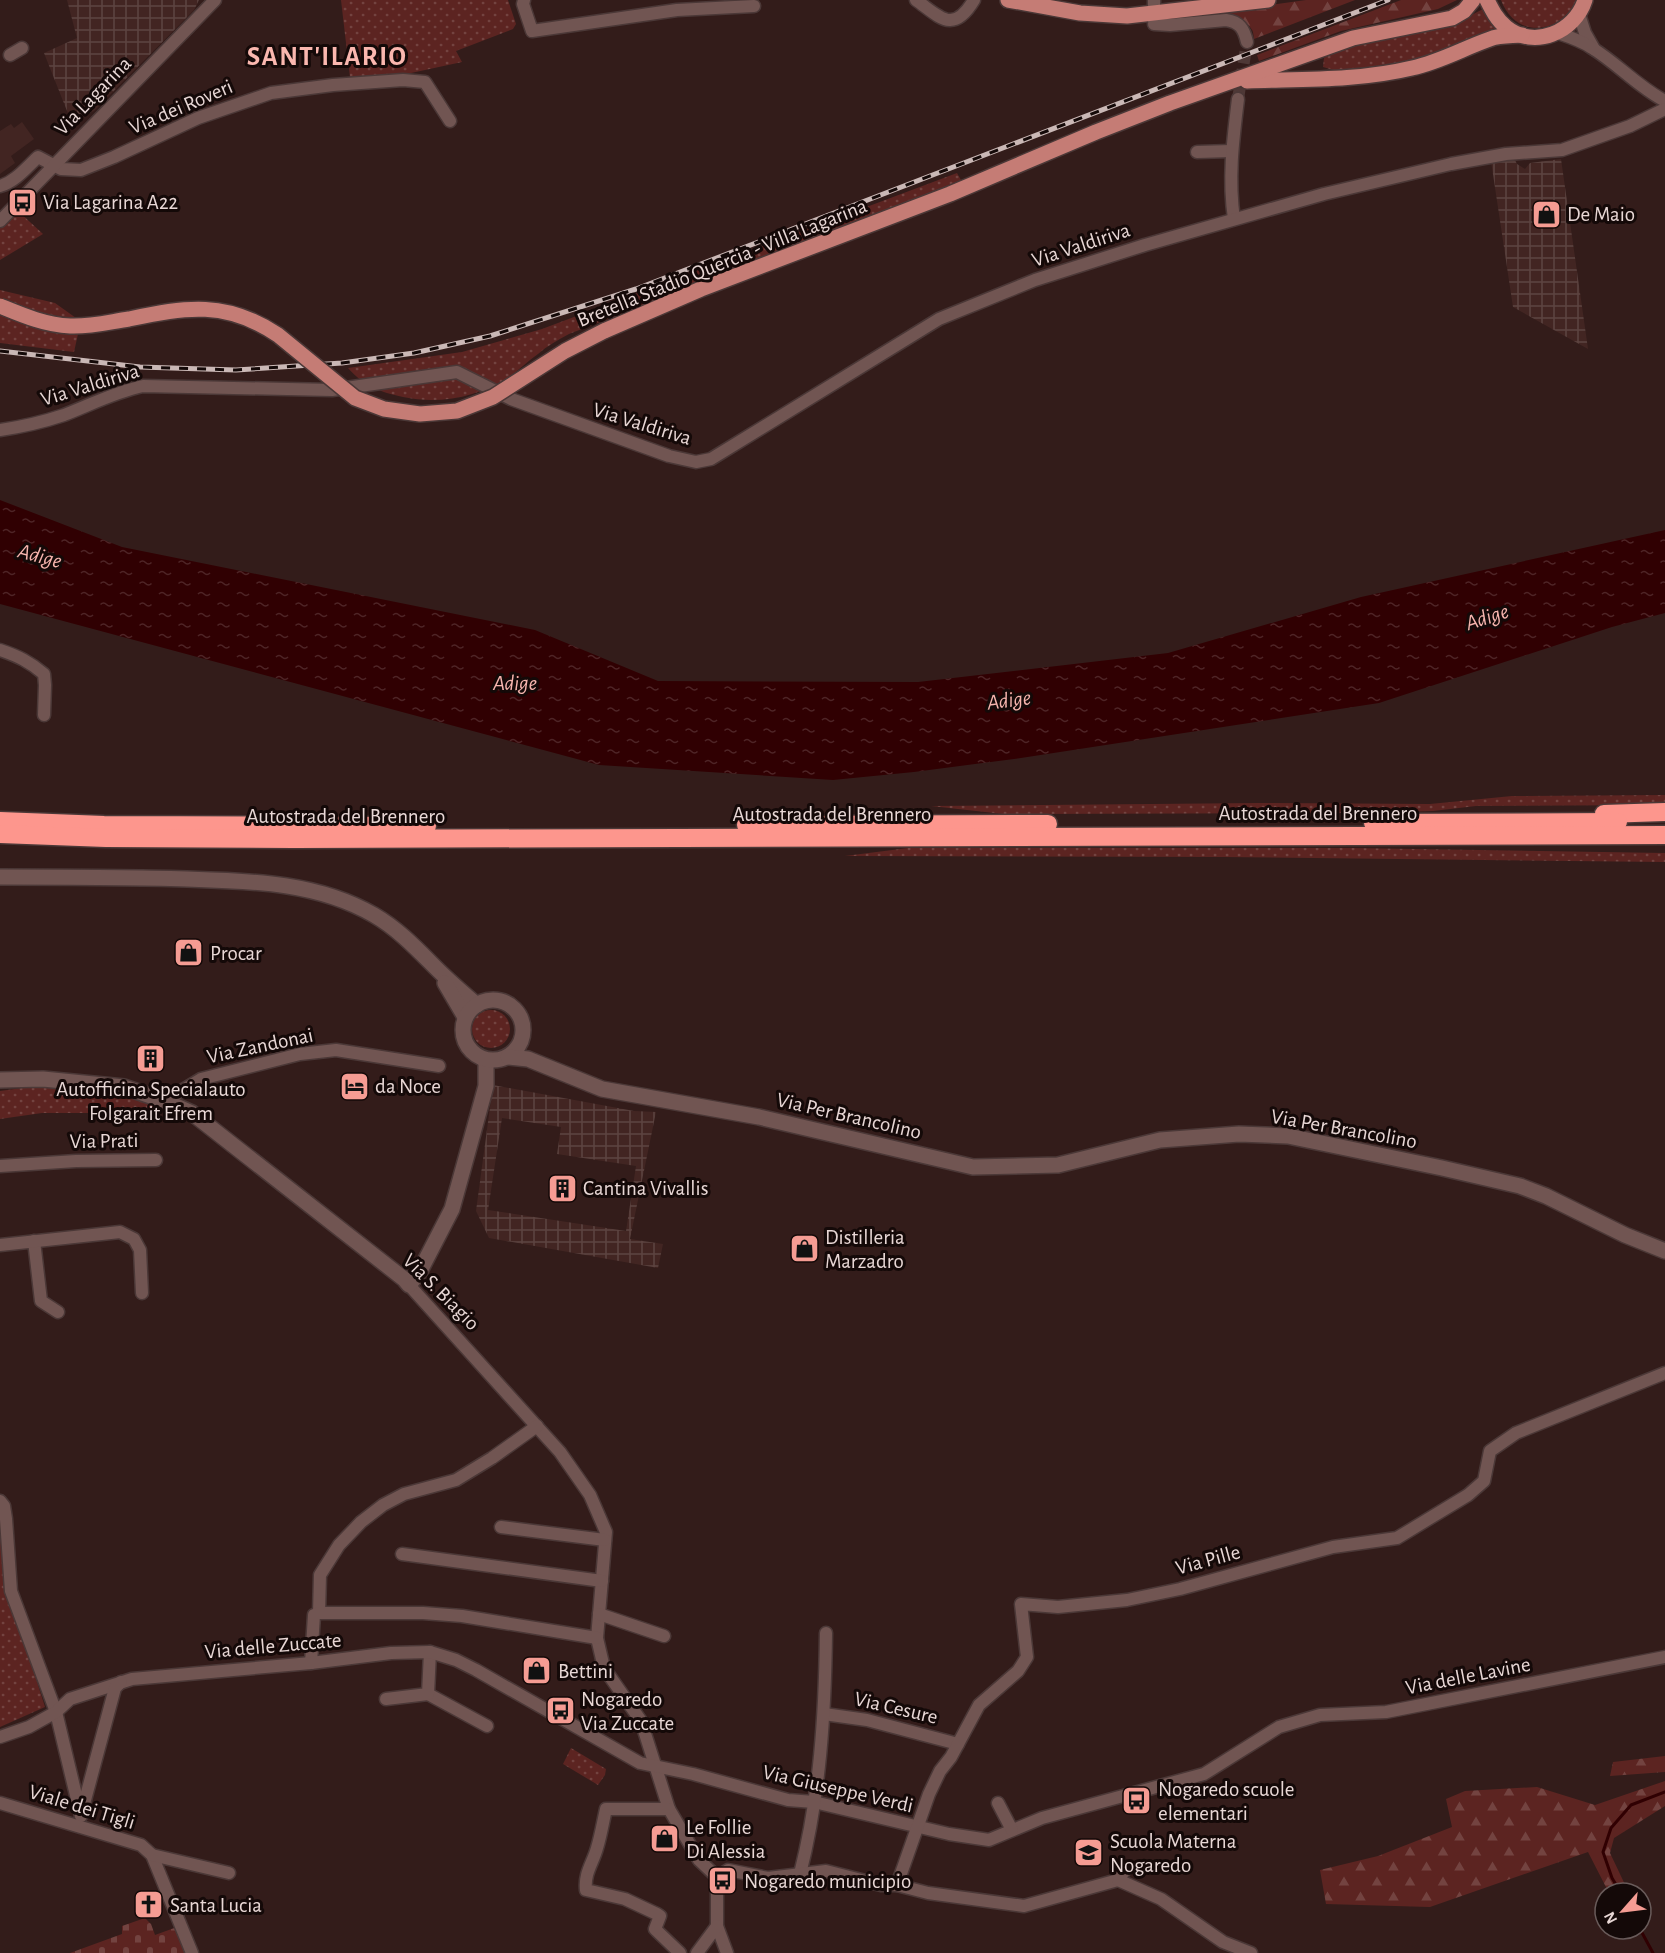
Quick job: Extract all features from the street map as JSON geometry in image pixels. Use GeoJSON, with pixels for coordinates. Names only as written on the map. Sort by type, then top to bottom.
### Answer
{"type":"FeatureCollection","features":[{"type":"Feature","properties":{"kind":"highway"},"geometry":{"type":"LineString","coordinates":[[1551,822],[1591,814],[1665,812]]}},
{"type":"Feature","properties":{"kind":"highway","name":"Autostrada del Brennero"},"geometry":{"type":"LineString","coordinates":[[0,820],[104,825],[277,826],[1665,822]]}},
{"type":"Feature","properties":{"kind":"highway","name":"Autostrada del Brennero"},"geometry":{"type":"LineString","coordinates":[[0,834],[106,838],[259,839],[1665,835]]}},
{"type":"Feature","properties":{"kind":"highway"},"geometry":{"type":"LineString","coordinates":[[1534,835],[1592,845],[1665,847]]}},
{"type":"Feature","properties":{"kind":"main road"},"geometry":{"type":"LineString","coordinates":[[1008,0],[1106,16],[1154,17],[1224,0]]}},
{"type":"Feature","properties":{"kind":"main road"},"geometry":{"type":"LineString","coordinates":[[1208,4],[1268,0]]}},
{"type":"Feature","properties":{"kind":"main road","name":"Bretella Stadio Quercia - Villa Lagarina"},"geometry":{"type":"LineString","coordinates":[[0,306],[32,318],[68,326],[105,323],[189,308],[229,312],[264,325],[278,334],[355,398],[384,409],[420,414],[457,411],[493,397],[565,351],[604,331],[701,289],[950,194],[1170,103],[1353,38],[1452,18],[1464,11],[1473,0]]}},
{"type":"Feature","properties":{"kind":"main road"},"geometry":{"type":"LineString","coordinates":[[1487,0],[1504,26],[1522,35]]}},
{"type":"Feature","properties":{"kind":"main road"},"geometry":{"type":"LineString","coordinates":[[1558,33],[1566,28],[1582,7]]}},
{"type":"Feature","properties":{"kind":"main road","name":"Bretella Stadio Quercia - Villa Lagarina"},"geometry":{"type":"LineString","coordinates":[[1235,81],[1337,79],[1390,73],[1443,59],[1492,38],[1522,35],[1538,37],[1558,33]]}},
{"type":"Feature","properties":{"kind":"main road"},"geometry":{"type":"LineString","coordinates":[[0,877],[144,877],[258,882],[314,891],[342,899],[373,914],[399,931],[477,1005]]}},
{"type":"Feature","properties":{"kind":"main road"},"geometry":{"type":"LineString","coordinates":[[438,970],[465,1017]]}},
{"type":"Feature","properties":{"kind":"main road"},"geometry":{"type":"LineString","coordinates":[[508,1057],[523,1035],[519,1016],[505,1003],[495,1000],[485,1001],[477,1005],[465,1017],[463,1026],[465,1043],[477,1056],[493,1061],[508,1057],[528,1059],[580,1081]]}},
{"type":"Feature","properties":{"kind":"main road"},"geometry":{"type":"LineString","coordinates":[[519,1044],[580,1081]]}},
{"type":"Feature","properties":{"kind":"main road"},"geometry":{"type":"LineString","coordinates":[[409,1285],[420,1271],[452,1209],[486,1086],[486,1060]]}},
{"type":"Feature","properties":{"kind":"main road","name":"Via S. Biagio"},"geometry":{"type":"LineString","coordinates":[[0,1080],[43,1080],[124,1087],[192,1113],[409,1285]]}},
{"type":"Feature","properties":{"kind":"main road","name":"Via Per Brancolino"},"geometry":{"type":"LineString","coordinates":[[580,1081],[602,1089],[759,1117],[972,1167],[1058,1165],[1160,1140],[1239,1134],[1288,1136],[1520,1186],[1665,1251]]}},
{"type":"Feature","properties":{"kind":"street","name":"Via Lagarina"},"geometry":{"type":"LineString","coordinates":[[0,221],[215,0]]}},
{"type":"Feature","properties":{"kind":"street"},"geometry":{"type":"LineString","coordinates":[[524,0],[523,4],[532,31],[677,10],[754,6]]}},
{"type":"Feature","properties":{"kind":"street"},"geometry":{"type":"LineString","coordinates":[[916,0],[945,21],[957,19],[974,0]]}},
{"type":"Feature","properties":{"kind":"street"},"geometry":{"type":"LineString","coordinates":[[962,14],[964,0]]}},
{"type":"Feature","properties":{"kind":"street"},"geometry":{"type":"LineString","coordinates":[[1582,7],[1585,33],[1595,50]]}},
{"type":"Feature","properties":{"kind":"street"},"geometry":{"type":"LineString","coordinates":[[1154,17],[1170,26],[1234,21],[1241,26],[1247,42]]}},
{"type":"Feature","properties":{"kind":"street"},"geometry":{"type":"LineString","coordinates":[[1558,33],[1582,42],[1595,50],[1650,93],[1665,101]]}},
{"type":"Feature","properties":{"kind":"street"},"geometry":{"type":"LineString","coordinates":[[10,55],[22,48]]}},
{"type":"Feature","properties":{"kind":"street","name":"Via dei Roveri"},"geometry":{"type":"LineString","coordinates":[[55,164],[61,168],[81,170],[114,158],[179,126],[226,107],[271,93],[333,85],[403,80],[424,82],[450,121]]}},
{"type":"Feature","properties":{"kind":"street"},"geometry":{"type":"LineString","coordinates":[[1234,219],[1231,151],[1238,99]]}},
{"type":"Feature","properties":{"kind":"street","name":"Via Valdiriva"},"geometry":{"type":"LineString","coordinates":[[0,430],[54,418],[129,389],[143,386],[332,390],[457,372],[511,399],[669,456],[696,462],[711,459],[939,318],[1071,268],[1324,194],[1506,154],[1562,150],[1622,129],[1665,109]]}},
{"type":"Feature","properties":{"kind":"street"},"geometry":{"type":"LineString","coordinates":[[1197,152],[1231,151]]}},
{"type":"Feature","properties":{"kind":"street"},"geometry":{"type":"LineString","coordinates":[[0,186],[4,186],[15,178],[38,157],[55,164]]}},
{"type":"Feature","properties":{"kind":"street"},"geometry":{"type":"LineString","coordinates":[[0,650],[31,663],[44,674],[44,715]]}},
{"type":"Feature","properties":{"kind":"street","name":"Via Zandonai"},"geometry":{"type":"LineString","coordinates":[[165,1101],[201,1079],[300,1054],[336,1050],[440,1066]]}},
{"type":"Feature","properties":{"kind":"street","name":"Via Prati"},"geometry":{"type":"LineString","coordinates":[[0,1166],[53,1162],[156,1160]]}},
{"type":"Feature","properties":{"kind":"street"},"geometry":{"type":"LineString","coordinates":[[0,1245],[120,1232],[134,1239],[140,1250],[142,1293]]}},
{"type":"Feature","properties":{"kind":"street"},"geometry":{"type":"LineString","coordinates":[[34,1241],[41,1301],[58,1311]]}},
{"type":"Feature","properties":{"kind":"street","name":"Via S. Biagio"},"geometry":{"type":"LineString","coordinates":[[409,1285],[560,1452],[590,1495],[606,1532],[597,1638],[604,1668],[641,1721],[669,1809],[699,1860],[717,1877]]}},
{"type":"Feature","properties":{"kind":"street","name":"Via Pille"},"geometry":{"type":"LineString","coordinates":[[897,1885],[929,1794],[979,1705],[1018,1671],[1027,1657],[1021,1604],[1058,1607],[1127,1600],[1180,1589],[1333,1547],[1397,1538],[1468,1495],[1484,1481],[1490,1451],[1516,1433],[1665,1373]]}},
{"type":"Feature","properties":{"kind":"street"},"geometry":{"type":"LineString","coordinates":[[319,1613],[320,1575],[339,1545],[361,1522],[383,1505],[404,1494],[456,1480],[537,1426]]}},
{"type":"Feature","properties":{"kind":"street"},"geometry":{"type":"LineString","coordinates":[[0,1501],[4,1506],[6,1519],[11,1591],[56,1712],[79,1821]]}},
{"type":"Feature","properties":{"kind":"street"},"geometry":{"type":"LineString","coordinates":[[501,1527],[605,1540]]}},
{"type":"Feature","properties":{"kind":"street"},"geometry":{"type":"LineString","coordinates":[[402,1554],[602,1581]]}},
{"type":"Feature","properties":{"kind":"street"},"geometry":{"type":"LineString","coordinates":[[311,1664],[314,1615],[319,1613],[423,1613],[462,1616],[597,1638]]}},
{"type":"Feature","properties":{"kind":"street"},"geometry":{"type":"LineString","coordinates":[[599,1614],[664,1636]]}},
{"type":"Feature","properties":{"kind":"street","name":"Via Cesure"},"geometry":{"type":"LineString","coordinates":[[800,1874],[821,1756],[826,1633]]}},
{"type":"Feature","properties":{"kind":"street"},"geometry":{"type":"LineString","coordinates":[[428,1694],[430,1652]]}},
{"type":"Feature","properties":{"kind":"street","name":"Via delle Zuccate"},"geometry":{"type":"LineString","coordinates":[[0,1737],[29,1727],[56,1712],[70,1699],[132,1679],[311,1664],[392,1653],[430,1652],[456,1660],[476,1670],[640,1763],[656,1765]]}},
{"type":"Feature","properties":{"kind":"street","name":"Via delle Lavine"},"geometry":{"type":"LineString","coordinates":[[1279,1727],[1320,1715],[1386,1712],[1665,1657]]}},
{"type":"Feature","properties":{"kind":"street"},"geometry":{"type":"LineString","coordinates":[[79,1821],[116,1688],[121,1682]]}},
{"type":"Feature","properties":{"kind":"street"},"geometry":{"type":"LineString","coordinates":[[386,1699],[428,1694],[487,1726]]}},
{"type":"Feature","properties":{"kind":"street","name":"Via Cesure"},"geometry":{"type":"LineString","coordinates":[[824,1714],[867,1720],[958,1744]]}},
{"type":"Feature","properties":{"kind":"street","name":"Via Giuseppe Verdi"},"geometry":{"type":"LineString","coordinates":[[656,1765],[788,1800],[814,1802],[949,1834],[988,1840],[1053,1815],[1204,1774],[1279,1727]]}},
{"type":"Feature","properties":{"kind":"street","name":"Viale dei Tigli"},"geometry":{"type":"LineString","coordinates":[[0,1803],[79,1821],[141,1845],[152,1855],[192,1953]]}},
{"type":"Feature","properties":{"kind":"street"},"geometry":{"type":"LineString","coordinates":[[998,1803],[1012,1830]]}},
{"type":"Feature","properties":{"kind":"street"},"geometry":{"type":"LineString","coordinates":[[669,1809],[606,1809],[597,1850],[587,1870],[585,1882],[586,1890],[624,1899],[660,1916],[655,1929],[680,1953]]}},
{"type":"Feature","properties":{"kind":"street"},"geometry":{"type":"LineString","coordinates":[[152,1855],[229,1873]]}},
{"type":"Feature","properties":{"kind":"street"},"geometry":{"type":"LineString","coordinates":[[727,1953],[717,1926],[717,1877],[728,1870],[768,1878],[826,1870],[880,1885],[897,1885],[928,1893],[1024,1906],[1122,1875],[1223,1942],[1251,1953]]}},
{"type":"Feature","properties":{"kind":"street"},"geometry":{"type":"LineString","coordinates":[[697,1953],[717,1926]]}},
{"type":"Feature","properties":{"kind":"shaded area"},"geometry":{"type":"Polygon","coordinates":[[[67,0],[199,0],[194,10],[94,111],[71,121],[44,53],[77,38],[67,0]]]}},
{"type":"Feature","properties":{"kind":"shaded area"},"geometry":{"type":"Polygon","coordinates":[[[22,122],[34,139],[11,156],[15,163],[0,174],[0,131],[11,124],[14,128],[22,122]]]}},
{"type":"Feature","properties":{"kind":"shaded area"},"geometry":{"type":"Polygon","coordinates":[[[1514,158],[1517,164],[1525,169],[1530,163],[1561,159],[1588,349],[1513,307],[1491,161],[1514,158]]]}},
{"type":"Feature","properties":{"kind":"shaded area"},"geometry":{"type":"Polygon","coordinates":[[[493,1085],[634,1111],[656,1112],[630,1239],[663,1244],[658,1268],[489,1238],[476,1211],[493,1085]],[[502,1118],[488,1210],[626,1231],[636,1166],[557,1154],[561,1127],[502,1118]]]}},
{"type":"Feature","properties":{"kind":"green space"},"geometry":{"type":"Polygon","coordinates":[[[341,0],[508,0],[516,24],[513,29],[456,51],[462,62],[351,86],[341,0]]]}},
{"type":"Feature","properties":{"kind":"green space"},"geometry":{"type":"Polygon","coordinates":[[[1306,0],[1355,0],[1254,39],[1252,30],[1237,20],[1211,18],[1163,22],[1203,14],[1306,0]]]}},
{"type":"Feature","properties":{"kind":"green space"},"geometry":{"type":"Polygon","coordinates":[[[1401,0],[1457,0],[1438,9],[1341,31],[1259,61],[1257,55],[1401,0]]]}},
{"type":"Feature","properties":{"kind":"green space"},"geometry":{"type":"Polygon","coordinates":[[[1501,0],[1578,0],[1560,20],[1538,28],[1527,27],[1517,22],[1508,13],[1501,0]]]}},
{"type":"Feature","properties":{"kind":"green space"},"geometry":{"type":"Polygon","coordinates":[[[1485,8],[1502,32],[1417,64],[1337,71],[1323,67],[1324,58],[1343,48],[1411,31],[1454,24],[1485,8]]]}},
{"type":"Feature","properties":{"kind":"green space"},"geometry":{"type":"Polygon","coordinates":[[[957,173],[961,180],[919,198],[569,334],[545,348],[509,377],[485,390],[458,398],[431,400],[403,397],[373,387],[348,368],[462,352],[542,329],[957,173]]]}},
{"type":"Feature","properties":{"kind":"green space"},"geometry":{"type":"Polygon","coordinates":[[[17,210],[43,234],[0,260],[0,228],[17,210]]]}},
{"type":"Feature","properties":{"kind":"green space"},"geometry":{"type":"Polygon","coordinates":[[[0,290],[55,303],[76,318],[47,314],[0,298],[0,290]]]}},
{"type":"Feature","properties":{"kind":"green space"},"geometry":{"type":"Polygon","coordinates":[[[0,315],[53,333],[78,334],[74,352],[0,343],[0,315]]]}},
{"type":"Feature","properties":{"kind":"green space"},"geometry":{"type":"Polygon","coordinates":[[[1665,795],[1665,805],[1476,806],[1433,811],[1369,813],[1003,814],[931,806],[1430,804],[1512,796],[1665,795]]]}},
{"type":"Feature","properties":{"kind":"green space"},"geometry":{"type":"Polygon","coordinates":[[[908,848],[1352,848],[1665,853],[1665,862],[845,856],[908,848]]]}},
{"type":"Feature","properties":{"kind":"green space"},"geometry":{"type":"Polygon","coordinates":[[[491,1010],[504,1016],[510,1029],[504,1042],[491,1048],[478,1042],[472,1029],[478,1016],[491,1010]]]}},
{"type":"Feature","properties":{"kind":"green space"},"geometry":{"type":"Polygon","coordinates":[[[22,1088],[70,1088],[133,1095],[167,1106],[161,1113],[42,1113],[0,1119],[0,1091],[22,1088]]]}},
{"type":"Feature","properties":{"kind":"green space"},"geometry":{"type":"Polygon","coordinates":[[[0,1510],[28,1653],[45,1707],[0,1727],[0,1510]]]}},
{"type":"Feature","properties":{"kind":"green space"},"geometry":{"type":"Polygon","coordinates":[[[571,1748],[606,1769],[598,1785],[563,1764],[571,1748]]]}},
{"type":"Feature","properties":{"kind":"green space"},"geometry":{"type":"Polygon","coordinates":[[[1665,1756],[1665,1772],[1610,1776],[1613,1762],[1665,1756]]]}},
{"type":"Feature","properties":{"kind":"green space"},"geometry":{"type":"Polygon","coordinates":[[[1665,1781],[1665,1806],[1614,1838],[1610,1853],[1623,1881],[1603,1881],[1588,1852],[1430,1907],[1326,1904],[1320,1870],[1378,1856],[1452,1827],[1446,1799],[1465,1791],[1537,1787],[1595,1805],[1665,1781]]]}},
{"type":"Feature","properties":{"kind":"green space"},"geometry":{"type":"Polygon","coordinates":[[[145,1918],[151,1924],[155,1935],[177,1927],[185,1953],[70,1953],[122,1934],[122,1926],[145,1918]]]}},
{"type":"Feature","properties":{"kind":"water","name":"Adige"},"geometry":{"type":"Polygon","coordinates":[[[0,500],[122,547],[535,630],[658,681],[918,682],[1168,653],[1361,597],[1665,530],[1665,613],[1612,627],[1379,703],[1021,758],[833,780],[599,765],[0,604],[0,500]]]}},
{"type":"Feature","properties":{"kind":"waterway"},"geometry":{"type":"LineString","coordinates":[[1614,1881],[1603,1852],[1611,1828],[1631,1805],[1665,1792]]}},
{"type":"Feature","properties":{"kind":"waterway"},"geometry":{"type":"LineString","coordinates":[[1646,1941],[1653,1953]]}},
{"type":"Feature","properties":{"kind":"tunnel"},"geometry":{"type":"LineString","coordinates":[[1238,99],[1247,42]]}},
{"type":"Feature","properties":{"kind":"railway"},"geometry":{"type":"LineString","coordinates":[[0,351],[140,367],[236,370],[342,363],[414,353],[490,336],[636,289],[1388,0]]}},
{"type":"Feature","properties":{"kind":"place","name":"Via Lagarina A22"},"geometry":{"type":"Point","coordinates":[22,202]}},
{"type":"Feature","properties":{"kind":"place","name":"De Maio"},"geometry":{"type":"Point","coordinates":[1546,214]}},
{"type":"Feature","properties":{"kind":"place","name":"Procar"},"geometry":{"type":"Point","coordinates":[189,953]}},
{"type":"Feature","properties":{"kind":"place","name":"Autofficina Specialauto Folgarait Efrem"},"geometry":{"type":"Point","coordinates":[151,1058]}},
{"type":"Feature","properties":{"kind":"place","name":"da Noce"},"geometry":{"type":"Point","coordinates":[354,1086]}},
{"type":"Feature","properties":{"kind":"place","name":"Cantina Vivallis"},"geometry":{"type":"Point","coordinates":[562,1188]}},
{"type":"Feature","properties":{"kind":"place","name":"Distilleria Marzadro"},"geometry":{"type":"Point","coordinates":[804,1249]}},
{"type":"Feature","properties":{"kind":"place","name":"Bettini"},"geometry":{"type":"Point","coordinates":[537,1671]}},
{"type":"Feature","properties":{"kind":"place","name":"Nogaredo Via Zuccate"},"geometry":{"type":"Point","coordinates":[560,1711]}},
{"type":"Feature","properties":{"kind":"place","name":"Nogaredo scuole elementari"},"geometry":{"type":"Point","coordinates":[1137,1801]}},
{"type":"Feature","properties":{"kind":"place","name":"Le Follie Di Alessia"},"geometry":{"type":"Point","coordinates":[665,1839]}},
{"type":"Feature","properties":{"kind":"place","name":"Scuola Materna Nogaredo"},"geometry":{"type":"Point","coordinates":[1089,1853]}},
{"type":"Feature","properties":{"kind":"place","name":"Nogaredo municipio"},"geometry":{"type":"Point","coordinates":[723,1881]}},
{"type":"Feature","properties":{"kind":"place","name":"Santa Lucia"},"geometry":{"type":"Point","coordinates":[149,1905]}},
{"type":"Feature","properties":{"kind":"district","name":"SANT'ILARIO"},"geometry":{"type":"Point","coordinates":[327,56]}}]}
